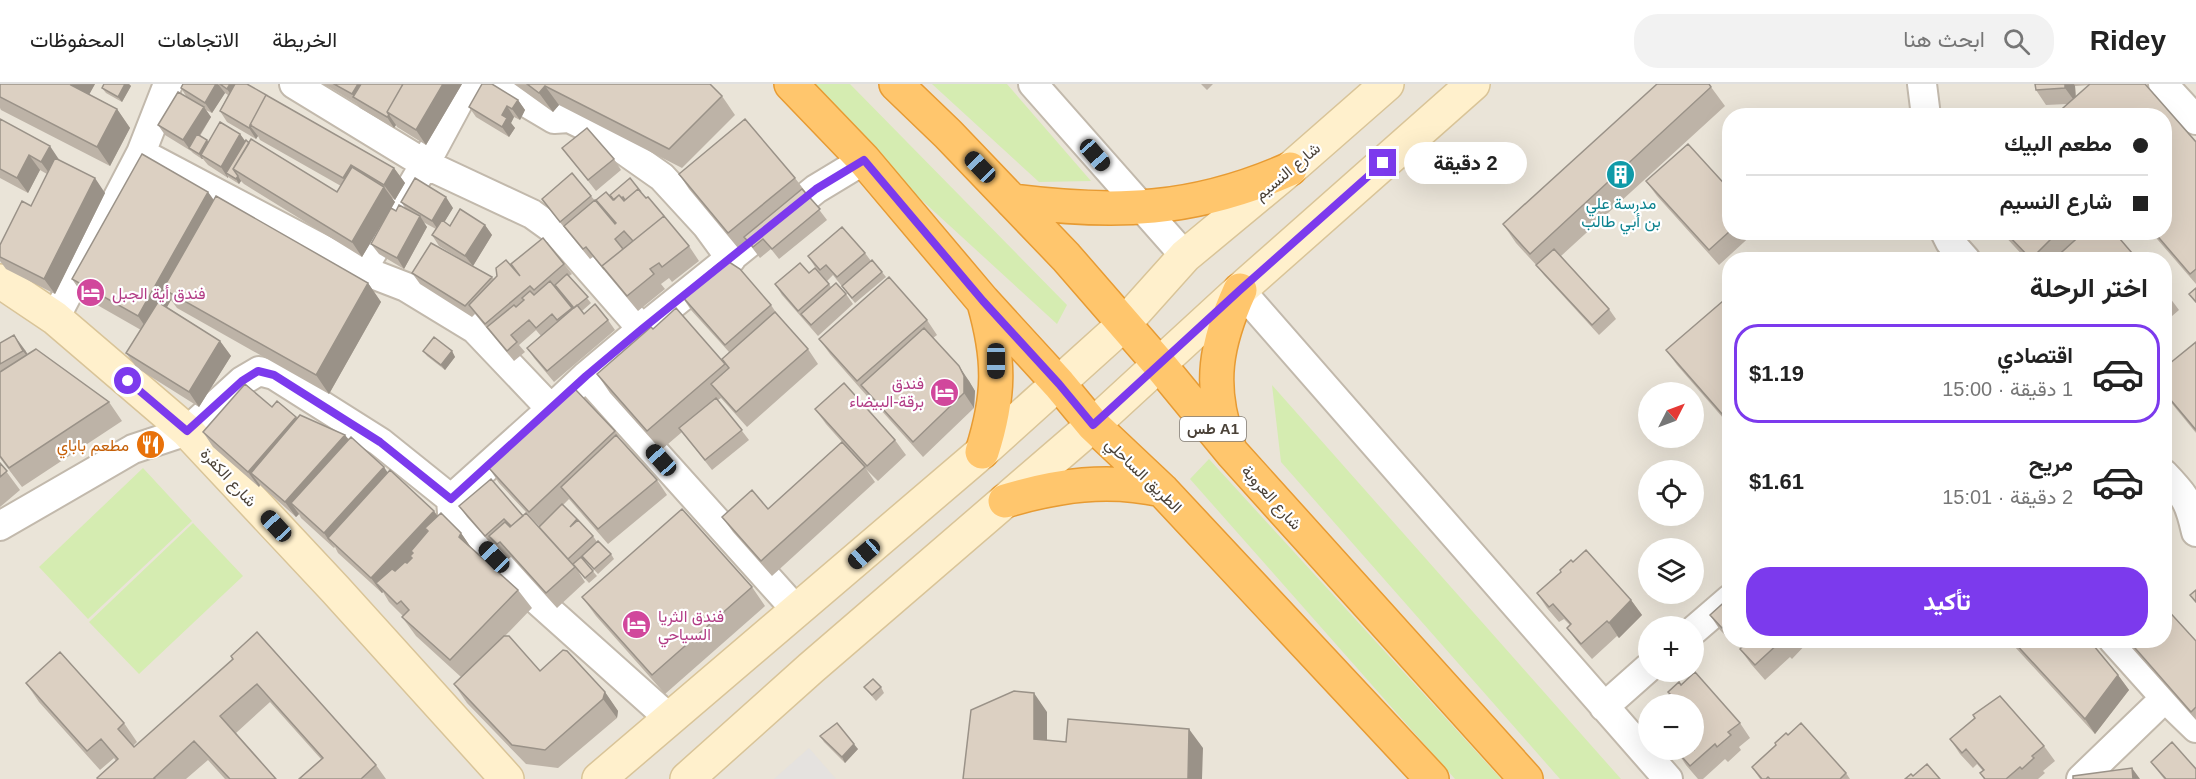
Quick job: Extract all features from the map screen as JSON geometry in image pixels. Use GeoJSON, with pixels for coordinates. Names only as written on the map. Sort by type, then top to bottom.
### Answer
{"type":"FeatureCollection","features":[{"type":"Feature","properties":{"kind":"highway","name":"الطريق الساحلي"},"geometry":{"type":"LineString","coordinates":[[791,84],[864,160],[983,301],[1093,425],[1162,490],[1432,779]]}},
{"type":"Feature","properties":{"kind":"highway","name":"شارع العروبة"},"geometry":{"type":"LineString","coordinates":[[896,84],[1066,257],[1233,454],[1526,779]]}},
{"type":"Feature","properties":{"kind":"highway"},"geometry":{"type":"LineString","coordinates":[[1012,201],[1080,208],[1141,208],[1178,205],[1254,185],[1290,169]]}},
{"type":"Feature","properties":{"kind":"highway"},"geometry":{"type":"LineString","coordinates":[[1233,454],[1221,422],[1216,388],[1218,354],[1226,321],[1240,290]]}},
{"type":"Feature","properties":{"kind":"highway"},"geometry":{"type":"LineString","coordinates":[[982,452],[992,423],[996,392],[995,351],[983,301]]}},
{"type":"Feature","properties":{"kind":"highway"},"geometry":{"type":"LineString","coordinates":[[1005,501],[1037,491],[1082,484],[1138,485],[1162,490]]}},
{"type":"Feature","properties":{"kind":"street"},"geometry":{"type":"LineString","coordinates":[[55,318],[141,153],[168,84]]}},
{"type":"Feature","properties":{"kind":"street"},"geometry":{"type":"LineString","coordinates":[[294,84],[425,164],[532,214],[556,232],[642,329]]}},
{"type":"Feature","properties":{"kind":"street"},"geometry":{"type":"LineString","coordinates":[[362,270],[425,164],[468,84]]}},
{"type":"Feature","properties":{"kind":"street"},"geometry":{"type":"LineString","coordinates":[[500,84],[554,119],[569,118],[598,132],[662,177],[707,226],[731,259]]}},
{"type":"Feature","properties":{"kind":"street"},"geometry":{"type":"LineString","coordinates":[[1033,84],[1185,256]]}},
{"type":"Feature","properties":{"kind":"street","name":"شارع النسيم"},"geometry":{"type":"LineString","coordinates":[[599,779],[982,452],[1124,324],[1185,256],[1290,169],[1387,84]]}},
{"type":"Feature","properties":{"kind":"street"},"geometry":{"type":"LineString","coordinates":[[687,779],[811,668],[1093,425],[1240,290],[1473,84]]}},
{"type":"Feature","properties":{"kind":"street"},"geometry":{"type":"LineString","coordinates":[[1922,84],[1925,108]]}},
{"type":"Feature","properties":{"kind":"street"},"geometry":{"type":"LineString","coordinates":[[2163,84],[2196,120]]}},
{"type":"Feature","properties":{"kind":"street"},"geometry":{"type":"LineString","coordinates":[[141,153],[362,270],[406,286],[475,329],[551,409]]}},
{"type":"Feature","properties":{"kind":"street"},"geometry":{"type":"LineString","coordinates":[[451,499],[586,376],[642,329],[816,189],[864,160]]}},
{"type":"Feature","properties":{"kind":"street"},"geometry":{"type":"LineString","coordinates":[[1949,240],[1959,252]]}},
{"type":"Feature","properties":{"kind":"street","name":"شارع الكفرة"},"geometry":{"type":"LineString","coordinates":[[0,281],[55,318],[187,431],[335,589],[507,779]]}},
{"type":"Feature","properties":{"kind":"street"},"geometry":{"type":"LineString","coordinates":[[1240,290],[1668,779]]}},
{"type":"Feature","properties":{"kind":"street"},"geometry":{"type":"LineString","coordinates":[[0,526],[133,449],[187,431],[242,381],[258,371],[274,375],[380,442],[451,499],[452,513],[537,600],[670,719]]}},
{"type":"Feature","properties":{"kind":"street"},"geometry":{"type":"LineString","coordinates":[[586,376],[796,611]]}},
{"type":"Feature","properties":{"kind":"street"},"geometry":{"type":"LineString","coordinates":[[2172,482],[2190,505],[2196,532]]}},
{"type":"Feature","properties":{"kind":"street"},"geometry":{"type":"LineString","coordinates":[[1704,621],[1722,606]]}},
{"type":"Feature","properties":{"kind":"street"},"geometry":{"type":"LineString","coordinates":[[2121,648],[2165,698],[2196,728]]}},
{"type":"Feature","properties":{"kind":"street"},"geometry":{"type":"LineString","coordinates":[[1604,707],[1638,678]]}},
{"type":"Feature","properties":{"kind":"street"},"geometry":{"type":"LineString","coordinates":[[2081,779],[2165,698]]}},
{"type":"Feature","properties":{"kind":"shaded area"},"geometry":{"type":"Polygon","coordinates":[[[0,84],[2196,84],[2196,779],[0,779],[0,84]]]}},
{"type":"Feature","properties":{"kind":"shaded area"},"geometry":{"type":"Polygon","coordinates":[[[809,748],[836,779],[774,779],[809,748]]]}},
{"type":"Feature","properties":{"kind":"green space"},"geometry":{"type":"Polygon","coordinates":[[[795,84],[850,84],[1067,305],[1057,324],[795,84]]]}},
{"type":"Feature","properties":{"kind":"green space"},"geometry":{"type":"Polygon","coordinates":[[[932,84],[1007,84],[1091,181],[1039,182],[932,84]]]}},
{"type":"Feature","properties":{"kind":"green space"},"geometry":{"type":"Polygon","coordinates":[[[1272,385],[1621,779],[1560,779],[1281,462],[1272,385]]]}},
{"type":"Feature","properties":{"kind":"green space"},"geometry":{"type":"Polygon","coordinates":[[[1209,459],[1501,779],[1455,779],[1190,479],[1209,459]]]}},
{"type":"Feature","properties":{"kind":"green space"},"geometry":{"type":"Polygon","coordinates":[[[143,468],[192,521],[88,619],[39,567],[143,468]]]}},
{"type":"Feature","properties":{"kind":"green space"},"geometry":{"type":"Polygon","coordinates":[[[193,523],[243,576],[139,674],[89,622],[193,523]]]}},
{"type":"Feature","properties":{"kind":"building"},"geometry":{"type":"Polygon","coordinates":[[[0,84],[72,84],[117,109],[97,147],[0,97],[0,84]]]}},
{"type":"Feature","properties":{"kind":"building"},"geometry":{"type":"Polygon","coordinates":[[[104,84],[125,84],[118,97],[102,88],[104,84]]]}},
{"type":"Feature","properties":{"kind":"building"},"geometry":{"type":"Polygon","coordinates":[[[183,84],[216,84],[205,103],[181,88],[183,84]]]}},
{"type":"Feature","properties":{"kind":"building"},"geometry":{"type":"Polygon","coordinates":[[[220,84],[230,84],[227,89],[220,84]]]}},
{"type":"Feature","properties":{"kind":"building"},"geometry":{"type":"Polygon","coordinates":[[[235,84],[247,84],[268,96],[266,95],[249,128],[220,111],[235,84]]]}},
{"type":"Feature","properties":{"kind":"building"},"geometry":{"type":"Polygon","coordinates":[[[334,84],[358,84],[352,94],[334,84]]]}},
{"type":"Feature","properties":{"kind":"building"},"geometry":{"type":"Polygon","coordinates":[[[361,84],[403,84],[387,112],[389,115],[387,117],[353,97],[361,84]]]}},
{"type":"Feature","properties":{"kind":"building"},"geometry":{"type":"Polygon","coordinates":[[[403,84],[443,84],[416,130],[387,112],[403,84]]]}},
{"type":"Feature","properties":{"kind":"building"},"geometry":{"type":"Polygon","coordinates":[[[482,84],[492,84],[518,100],[512,109],[507,106],[502,115],[507,118],[502,127],[469,107],[482,84]]]}},
{"type":"Feature","properties":{"kind":"building"},"geometry":{"type":"Polygon","coordinates":[[[527,84],[710,84],[722,96],[669,149],[545,86],[539,93],[527,84]]]}},
{"type":"Feature","properties":{"kind":"building"},"geometry":{"type":"Polygon","coordinates":[[[1657,84],[1709,84],[1711,87],[1530,254],[1503,224],[1657,84]]]}},
{"type":"Feature","properties":{"kind":"building"},"geometry":{"type":"Polygon","coordinates":[[[2035,84],[2065,84],[2065,88],[2036,90],[2035,84]]]}},
{"type":"Feature","properties":{"kind":"building"},"geometry":{"type":"Polygon","coordinates":[[[2090,84],[2145,84],[2166,108],[2063,108],[2090,84]]]}},
{"type":"Feature","properties":{"kind":"building"},"geometry":{"type":"Polygon","coordinates":[[[178,92],[204,107],[183,140],[158,125],[178,92]]]}},
{"type":"Feature","properties":{"kind":"building"},"geometry":{"type":"Polygon","coordinates":[[[266,95],[394,168],[384,185],[351,165],[343,178],[250,125],[266,95]]]}},
{"type":"Feature","properties":{"kind":"building"},"geometry":{"type":"Polygon","coordinates":[[[2172,115],[2196,142],[2196,269],[2190,274],[2161,240],[2172,240],[2172,115]]]}},
{"type":"Feature","properties":{"kind":"building"},"geometry":{"type":"Polygon","coordinates":[[[0,119],[50,146],[41,162],[29,155],[17,178],[0,169],[0,119]]]}},
{"type":"Feature","properties":{"kind":"building"},"geometry":{"type":"Polygon","coordinates":[[[745,119],[795,178],[728,233],[679,174],[745,119]]]}},
{"type":"Feature","properties":{"kind":"building"},"geometry":{"type":"Polygon","coordinates":[[[220,122],[240,134],[221,167],[201,155],[220,122]]]}},
{"type":"Feature","properties":{"kind":"building"},"geometry":{"type":"Polygon","coordinates":[[[587,128],[614,159],[588,180],[562,148],[587,128]]]}},
{"type":"Feature","properties":{"kind":"building"},"geometry":{"type":"Polygon","coordinates":[[[197,134],[207,140],[199,154],[189,148],[197,134]]]}},
{"type":"Feature","properties":{"kind":"building"},"geometry":{"type":"Polygon","coordinates":[[[251,139],[337,192],[352,167],[384,187],[352,242],[233,169],[251,139]]]}},
{"type":"Feature","properties":{"kind":"building"},"geometry":{"type":"Polygon","coordinates":[[[246,140],[249,143],[233,169],[238,176],[236,179],[226,173],[246,140]]]}},
{"type":"Feature","properties":{"kind":"building"},"geometry":{"type":"Polygon","coordinates":[[[1688,144],[1722,181],[1722,238],[1709,250],[1646,181],[1688,144]]]}},
{"type":"Feature","properties":{"kind":"building"},"geometry":{"type":"Polygon","coordinates":[[[142,154],[208,192],[138,316],[72,279],[142,154]]]}},
{"type":"Feature","properties":{"kind":"building"},"geometry":{"type":"Polygon","coordinates":[[[55,158],[95,178],[44,279],[0,257],[0,245],[22,201],[31,206],[55,158]]]}},
{"type":"Feature","properties":{"kind":"building"},"geometry":{"type":"Polygon","coordinates":[[[572,173],[591,196],[560,222],[542,199],[572,173]]]}},
{"type":"Feature","properties":{"kind":"building"},"geometry":{"type":"Polygon","coordinates":[[[415,178],[446,197],[432,221],[401,202],[415,178]]]}},
{"type":"Feature","properties":{"kind":"building"},"geometry":{"type":"Polygon","coordinates":[[[630,178],[641,192],[638,189],[625,200],[619,195],[614,200],[610,195],[630,178]]]}},
{"type":"Feature","properties":{"kind":"building"},"geometry":{"type":"Polygon","coordinates":[[[638,189],[664,216],[633,241],[624,231],[615,239],[623,249],[602,266],[604,269],[586,247],[583,249],[564,226],[595,200],[615,224],[596,200],[606,192],[613,200],[619,195],[624,201],[638,189]]]}},
{"type":"Feature","properties":{"kind":"building"},"geometry":{"type":"Polygon","coordinates":[[[802,189],[820,209],[772,249],[763,239],[753,247],[744,237],[802,189]]]}},
{"type":"Feature","properties":{"kind":"building"},"geometry":{"type":"Polygon","coordinates":[[[216,196],[368,283],[316,375],[163,289],[216,196]]]}},
{"type":"Feature","properties":{"kind":"building"},"geometry":{"type":"Polygon","coordinates":[[[399,205],[420,216],[397,258],[371,244],[391,208],[396,211],[399,205]]]}},
{"type":"Feature","properties":{"kind":"building"},"geometry":{"type":"Polygon","coordinates":[[[460,209],[485,225],[465,256],[432,235],[442,220],[450,226],[460,209]]]}},
{"type":"Feature","properties":{"kind":"building"},"geometry":{"type":"Polygon","coordinates":[[[664,216],[689,246],[662,267],[659,263],[650,269],[654,274],[627,296],[602,266],[664,216]]]}},
{"type":"Feature","properties":{"kind":"building"},"geometry":{"type":"Polygon","coordinates":[[[842,227],[865,253],[837,277],[826,265],[820,270],[808,256],[842,227]]]}},
{"type":"Feature","properties":{"kind":"building"},"geometry":{"type":"Polygon","coordinates":[[[543,238],[564,264],[534,290],[530,286],[485,324],[469,305],[497,276],[496,268],[506,260],[520,276],[511,264],[543,238]]]}},
{"type":"Feature","properties":{"kind":"building"},"geometry":{"type":"Polygon","coordinates":[[[2013,240],[2050,240],[2038,252],[2024,252],[2013,240]]]}},
{"type":"Feature","properties":{"kind":"building"},"geometry":{"type":"Polygon","coordinates":[[[2075,240],[2121,240],[2131,252],[2062,252],[2075,240]]]}},
{"type":"Feature","properties":{"kind":"building"},"geometry":{"type":"Polygon","coordinates":[[[431,243],[492,277],[465,306],[412,273],[431,243]]]}},
{"type":"Feature","properties":{"kind":"building"},"geometry":{"type":"Polygon","coordinates":[[[1554,249],[1609,309],[1592,325],[1536,265],[1554,249]]]}},
{"type":"Feature","properties":{"kind":"building"},"geometry":{"type":"Polygon","coordinates":[[[726,260],[740,269],[771,305],[725,345],[681,295],[726,260]]]}},
{"type":"Feature","properties":{"kind":"building"},"geometry":{"type":"Polygon","coordinates":[[[872,260],[882,272],[852,298],[842,286],[872,260]]]}},
{"type":"Feature","properties":{"kind":"building"},"geometry":{"type":"Polygon","coordinates":[[[800,263],[809,273],[815,268],[829,284],[798,311],[775,284],[800,263]]]}},
{"type":"Feature","properties":{"kind":"building"},"geometry":{"type":"Polygon","coordinates":[[[567,274],[588,297],[574,308],[555,285],[567,274]]]}},
{"type":"Feature","properties":{"kind":"building"},"geometry":{"type":"Polygon","coordinates":[[[889,277],[927,320],[857,381],[819,339],[889,277]]]}},
{"type":"Feature","properties":{"kind":"building"},"geometry":{"type":"Polygon","coordinates":[[[550,281],[572,308],[557,320],[552,314],[536,328],[529,320],[511,335],[517,342],[507,351],[487,327],[514,305],[516,307],[530,291],[534,295],[550,281]]]}},
{"type":"Feature","properties":{"kind":"building"},"geometry":{"type":"Polygon","coordinates":[[[836,283],[846,294],[811,325],[801,314],[836,283]]]}},
{"type":"Feature","properties":{"kind":"building"},"geometry":{"type":"Polygon","coordinates":[[[2196,288],[2196,302],[2189,294],[2196,288]]]}},
{"type":"Feature","properties":{"kind":"building"},"geometry":{"type":"Polygon","coordinates":[[[158,302],[220,341],[189,392],[126,353],[158,302]]]}},
{"type":"Feature","properties":{"kind":"building"},"geometry":{"type":"Polygon","coordinates":[[[1722,302],[1722,414],[1704,393],[1704,382],[1694,382],[1666,350],[1722,302]]]}},
{"type":"Feature","properties":{"kind":"building"},"geometry":{"type":"Polygon","coordinates":[[[595,304],[608,320],[547,371],[527,348],[577,305],[584,314],[595,304]]]}},
{"type":"Feature","properties":{"kind":"building"},"geometry":{"type":"Polygon","coordinates":[[[676,308],[725,364],[647,431],[597,374],[676,308]]]}},
{"type":"Feature","properties":{"kind":"building"},"geometry":{"type":"Polygon","coordinates":[[[775,312],[808,349],[736,412],[711,384],[729,368],[722,359],[775,312]]]}},
{"type":"Feature","properties":{"kind":"building"},"geometry":{"type":"Polygon","coordinates":[[[924,328],[959,366],[964,376],[964,393],[913,442],[861,385],[924,328]]]}},
{"type":"Feature","properties":{"kind":"building"},"geometry":{"type":"Polygon","coordinates":[[[14,335],[23,351],[0,364],[0,343],[14,335]]]}},
{"type":"Feature","properties":{"kind":"building"},"geometry":{"type":"Polygon","coordinates":[[[434,337],[452,351],[441,365],[423,351],[434,337]]]}},
{"type":"Feature","properties":{"kind":"building"},"geometry":{"type":"Polygon","coordinates":[[[2196,342],[2196,430],[2172,402],[2172,362],[2196,342]]]}},
{"type":"Feature","properties":{"kind":"building"},"geometry":{"type":"Polygon","coordinates":[[[36,349],[109,402],[9,468],[0,456],[0,372],[36,349]]]}},
{"type":"Feature","properties":{"kind":"building"},"geometry":{"type":"Polygon","coordinates":[[[844,383],[895,440],[867,466],[815,409],[844,383]]]}},
{"type":"Feature","properties":{"kind":"building"},"geometry":{"type":"Polygon","coordinates":[[[245,384],[272,407],[277,401],[296,417],[248,472],[203,432],[245,384]]]}},
{"type":"Feature","properties":{"kind":"building"},"geometry":{"type":"Polygon","coordinates":[[[574,388],[615,431],[529,512],[489,468],[574,388]]]}},
{"type":"Feature","properties":{"kind":"building"},"geometry":{"type":"Polygon","coordinates":[[[716,398],[742,430],[705,460],[679,428],[716,398]]]}},
{"type":"Feature","properties":{"kind":"building"},"geometry":{"type":"Polygon","coordinates":[[[300,415],[345,435],[285,502],[251,473],[300,415]]]}},
{"type":"Feature","properties":{"kind":"building"},"geometry":{"type":"Polygon","coordinates":[[[616,435],[657,480],[598,529],[561,487],[616,435]]]}},
{"type":"Feature","properties":{"kind":"building"},"geometry":{"type":"Polygon","coordinates":[[[351,437],[384,467],[324,533],[291,503],[351,437]]]}},
{"type":"Feature","properties":{"kind":"building"},"geometry":{"type":"Polygon","coordinates":[[[842,442],[865,467],[761,561],[722,517],[752,490],[768,509],[842,442]]]}},
{"type":"Feature","properties":{"kind":"building"},"geometry":{"type":"Polygon","coordinates":[[[0,463],[7,471],[0,477],[0,463]]]}},
{"type":"Feature","properties":{"kind":"building"},"geometry":{"type":"Polygon","coordinates":[[[390,470],[434,511],[371,578],[328,538],[390,470]]]}},
{"type":"Feature","properties":{"kind":"building"},"geometry":{"type":"Polygon","coordinates":[[[491,479],[523,516],[511,526],[504,519],[485,536],[459,506],[491,479]]]}},
{"type":"Feature","properties":{"kind":"building"},"geometry":{"type":"Polygon","coordinates":[[[562,504],[577,519],[570,527],[578,520],[593,536],[568,559],[539,527],[562,504]]]}},
{"type":"Feature","properties":{"kind":"building"},"geometry":{"type":"Polygon","coordinates":[[[682,509],[752,587],[652,675],[582,597],[682,509]]]}},
{"type":"Feature","properties":{"kind":"building"},"geometry":{"type":"Polygon","coordinates":[[[441,513],[461,533],[459,537],[518,590],[450,660],[402,617],[409,610],[401,601],[397,604],[376,583],[392,569],[395,571],[412,558],[411,551],[428,531],[425,528],[441,513]]]}},
{"type":"Feature","properties":{"kind":"building"},"geometry":{"type":"Polygon","coordinates":[[[526,513],[575,567],[546,593],[500,542],[497,544],[489,536],[505,522],[510,527],[526,513]]]}},
{"type":"Feature","properties":{"kind":"building"},"geometry":{"type":"Polygon","coordinates":[[[598,541],[611,554],[594,569],[582,556],[598,541]]]}},
{"type":"Feature","properties":{"kind":"building"},"geometry":{"type":"Polygon","coordinates":[[[1586,550],[1631,600],[1609,623],[1607,621],[1581,644],[1567,628],[1571,624],[1553,604],[1549,607],[1537,593],[1571,560],[1573,562],[1586,550]]]}},
{"type":"Feature","properties":{"kind":"building"},"geometry":{"type":"Polygon","coordinates":[[[581,557],[593,571],[585,578],[573,564],[581,557]]]}},
{"type":"Feature","properties":{"kind":"building"},"geometry":{"type":"Polygon","coordinates":[[[2196,590],[2196,602],[2190,595],[2196,590]]]}},
{"type":"Feature","properties":{"kind":"building"},"geometry":{"type":"Polygon","coordinates":[[[1722,604],[1722,628],[1710,615],[1722,604]]]}},
{"type":"Feature","properties":{"kind":"building"},"geometry":{"type":"Polygon","coordinates":[[[2172,615],[2196,641],[2196,707],[2191,712],[2135,648],[2172,648],[2172,615]]]}},
{"type":"Feature","properties":{"kind":"building"},"geometry":{"type":"Polygon","coordinates":[[[257,632],[376,765],[361,779],[299,779],[323,758],[257,684],[220,716],[276,779],[230,779],[194,741],[155,779],[98,779],[118,759],[101,739],[87,751],[26,683],[60,652],[124,723],[118,729],[134,747],[233,659],[231,656],[257,632]]]}},
{"type":"Feature","properties":{"kind":"building"},"geometry":{"type":"Polygon","coordinates":[[[504,636],[509,636],[540,671],[563,650],[567,651],[605,692],[603,699],[545,750],[512,745],[454,684],[504,636]]]}},
{"type":"Feature","properties":{"kind":"building"},"geometry":{"type":"Polygon","coordinates":[[[1741,648],[1773,648],[1755,665],[1741,648]]]}},
{"type":"Feature","properties":{"kind":"building"},"geometry":{"type":"Polygon","coordinates":[[[2019,648],[2096,648],[2118,675],[2085,719],[2019,648]]]}},
{"type":"Feature","properties":{"kind":"building"},"geometry":{"type":"Polygon","coordinates":[[[873,679],[881,687],[872,695],[864,687],[873,679]]]}},
{"type":"Feature","properties":{"kind":"building"},"geometry":{"type":"Polygon","coordinates":[[[1679,682],[1681,685],[1684,682],[1704,682],[1740,723],[1728,732],[1731,735],[1717,747],[1715,744],[1704,754],[1704,694],[1670,694],[1668,692],[1679,682]]]}},
{"type":"Feature","properties":{"kind":"building"},"geometry":{"type":"Polygon","coordinates":[[[1014,691],[1034,693],[1034,739],[1066,742],[1068,719],[1189,729],[1188,779],[963,779],[971,710],[1014,691]]]}},
{"type":"Feature","properties":{"kind":"building"},"geometry":{"type":"Polygon","coordinates":[[[2000,696],[2044,746],[2022,769],[2020,767],[2006,779],[1985,779],[1980,773],[1984,770],[1966,749],[1962,753],[1950,739],[1975,718],[1973,715],[2000,696]]]}},
{"type":"Feature","properties":{"kind":"building"},"geometry":{"type":"Polygon","coordinates":[[[837,723],[854,744],[842,757],[820,736],[837,723]]]}},
{"type":"Feature","properties":{"kind":"building"},"geometry":{"type":"Polygon","coordinates":[[[1801,723],[1846,773],[1840,779],[1770,779],[1768,777],[1762,779],[1752,767],[1786,733],[1788,735],[1801,723]]]}},
{"type":"Feature","properties":{"kind":"building"},"geometry":{"type":"Polygon","coordinates":[[[2172,742],[2196,769],[2196,779],[2166,779],[2151,762],[2172,742]]]}},
{"type":"Feature","properties":{"kind":"building"},"geometry":{"type":"Polygon","coordinates":[[[1685,760],[1697,760],[1690,766],[1685,760]]]}},
{"type":"Feature","properties":{"kind":"building"},"geometry":{"type":"Polygon","coordinates":[[[1927,764],[1940,779],[1905,779],[1911,774],[1913,776],[1927,764]]]}},
{"type":"Feature","properties":{"kind":"building"},"geometry":{"type":"Polygon","coordinates":[[[2132,768],[2133,779],[2073,779],[2073,776],[2132,768]]]}},
{"type":"Feature","properties":{"kind":"place","name":"مدرسة علي بن أبي طالب"},"geometry":{"type":"Point","coordinates":[1621,175]}},
{"type":"Feature","properties":{"kind":"place","name":"فندق أية الجبل"},"geometry":{"type":"Point","coordinates":[91,293]}},
{"type":"Feature","properties":{"kind":"place","name":"فندق برقة-البيضاء"},"geometry":{"type":"Point","coordinates":[945,392]}},
{"type":"Feature","properties":{"kind":"place","name":"مطعم باباي"},"geometry":{"type":"Point","coordinates":[150,445]}},
{"type":"Feature","properties":{"kind":"place","name":"فندق الثريا السياحي"},"geometry":{"type":"Point","coordinates":[637,625]}},
{"type":"Feature","properties":{"kind":"route"},"geometry":{"type":"LineString","coordinates":[[128,381],[187,431],[242,381],[258,371],[274,375],[380,442],[451,499],[586,376],[642,329],[816,189],[864,160],[983,301],[1093,425],[1383,163]]}}]}
